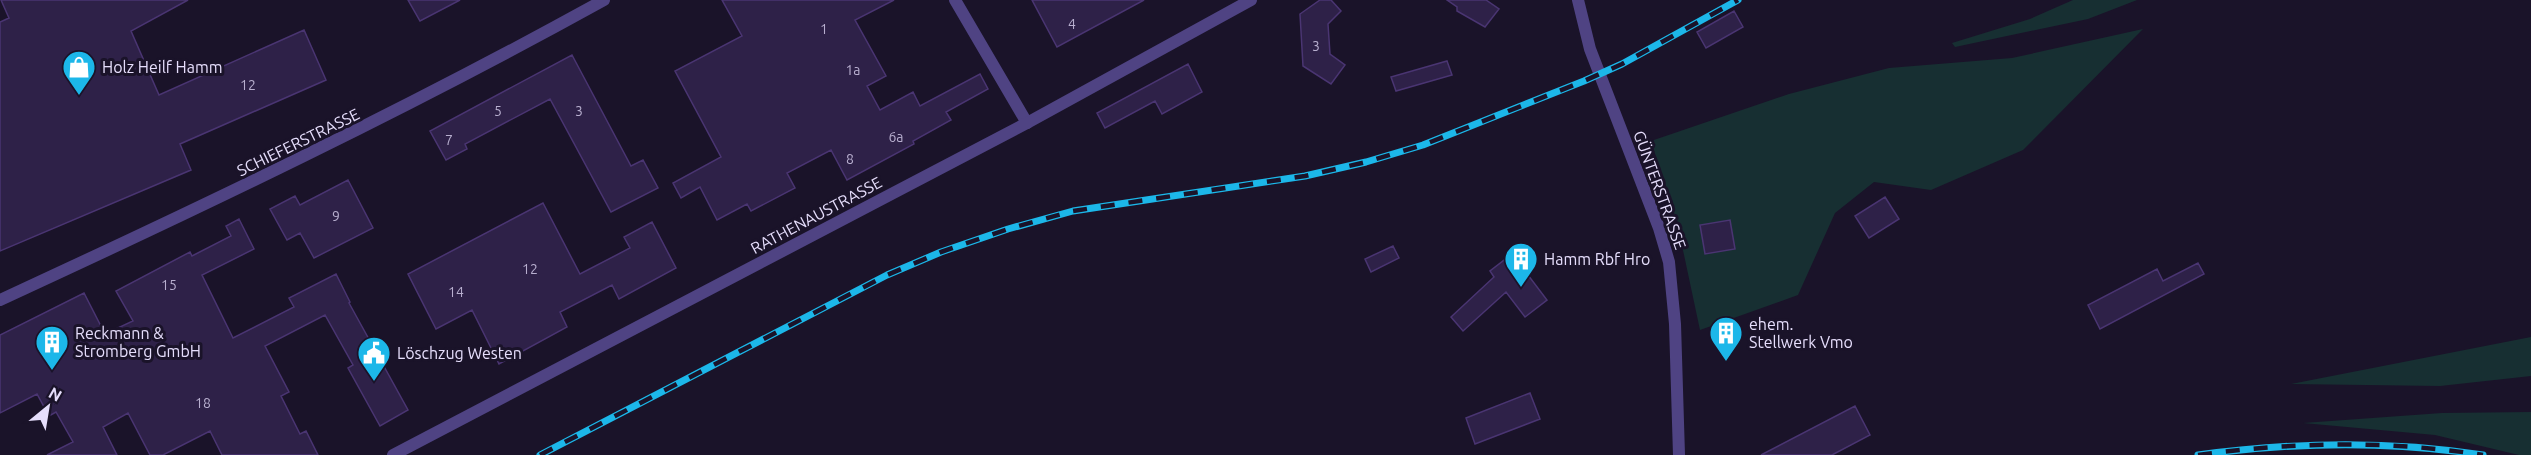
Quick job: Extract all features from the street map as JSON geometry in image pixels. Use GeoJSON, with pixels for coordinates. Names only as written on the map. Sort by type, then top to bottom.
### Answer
{"type":"FeatureCollection","features":[{"type":"Feature","properties":{"kind":"street","name":"SCHIEFERSTRASSE"},"geometry":{"type":"LineString","coordinates":[[0,300],[213,202],[398,111],[604,0]]}},
{"type":"Feature","properties":{"kind":"street"},"geometry":{"type":"LineString","coordinates":[[955,0],[1027,123]]}},
{"type":"Feature","properties":{"kind":"street","name":"RATHENAUSTRASSE"},"geometry":{"type":"LineString","coordinates":[[393,455],[1027,123],[1251,0]]}},
{"type":"Feature","properties":{"kind":"street","name":"GÜNTERSTRASSE"},"geometry":{"type":"LineString","coordinates":[[1578,0],[1590,49],[1659,228],[1669,262],[1678,381],[1679,455]]}},
{"type":"Feature","properties":{"kind":"green space"},"geometry":{"type":"Polygon","coordinates":[[[2073,0],[2137,0],[2088,19],[1955,47],[1952,43],[2030,19],[2073,0]]]}},
{"type":"Feature","properties":{"kind":"green space"},"geometry":{"type":"Polygon","coordinates":[[[2143,29],[2023,150],[1931,190],[1874,182],[1835,213],[1798,295],[1700,330],[1677,222],[1651,141],[1789,94],[1889,68],[2012,58],[2143,29]]]}},
{"type":"Feature","properties":{"kind":"green space"},"geometry":{"type":"Polygon","coordinates":[[[2531,337],[2531,376],[2440,386],[2291,384],[2531,337]]]}},
{"type":"Feature","properties":{"kind":"green space"},"geometry":{"type":"Polygon","coordinates":[[[2531,412],[2531,455],[2519,455],[2435,435],[2303,423],[2442,413],[2531,412]]]}},
{"type":"Feature","properties":{"kind":"building","name":"Holz Heilf Hamm"},"geometry":{"type":"Polygon","coordinates":[[[1,0],[188,0],[131,31],[159,95],[304,30],[326,80],[180,144],[191,170],[0,251],[0,22],[9,18],[1,0]]]}},
{"type":"Feature","properties":{"kind":"building"},"geometry":{"type":"Polygon","coordinates":[[[408,0],[460,0],[420,21],[408,0]]]}},
{"type":"Feature","properties":{"kind":"building"},"geometry":{"type":"Polygon","coordinates":[[[722,0],[894,0],[855,20],[886,76],[867,86],[880,110],[913,92],[920,106],[980,74],[988,89],[946,112],[951,120],[913,141],[914,144],[847,180],[831,150],[787,173],[795,188],[751,211],[747,204],[717,220],[700,187],[681,198],[673,183],[721,157],[675,71],[742,36],[722,0]]]}},
{"type":"Feature","properties":{"kind":"building"},"geometry":{"type":"Polygon","coordinates":[[[1032,0],[1144,0],[1057,47],[1032,0]]]}},
{"type":"Feature","properties":{"kind":"building"},"geometry":{"type":"Polygon","coordinates":[[[1320,0],[1331,0],[1341,11],[1328,24],[1330,54],[1345,65],[1331,84],[1303,66],[1300,14],[1320,0]]]}},
{"type":"Feature","properties":{"kind":"building"},"geometry":{"type":"Polygon","coordinates":[[[1447,0],[1486,0],[1499,9],[1485,27],[1457,11],[1457,7],[1447,0]]]}},
{"type":"Feature","properties":{"kind":"building"},"geometry":{"type":"Polygon","coordinates":[[[1734,11],[1743,27],[1706,48],[1697,32],[1734,11]]]}},
{"type":"Feature","properties":{"kind":"building"},"geometry":{"type":"Polygon","coordinates":[[[572,55],[631,166],[643,160],[658,188],[611,212],[550,99],[465,144],[467,149],[446,160],[430,131],[572,55]]]}},
{"type":"Feature","properties":{"kind":"building"},"geometry":{"type":"Polygon","coordinates":[[[1447,61],[1452,75],[1396,91],[1391,77],[1447,61]]]}},
{"type":"Feature","properties":{"kind":"building"},"geometry":{"type":"Polygon","coordinates":[[[1188,64],[1202,92],[1162,114],[1155,101],[1105,128],[1097,113],[1188,64]]]}},
{"type":"Feature","properties":{"kind":"building"},"geometry":{"type":"Polygon","coordinates":[[[348,180],[373,228],[314,258],[300,233],[287,240],[270,209],[295,196],[300,205],[348,180]]]}},
{"type":"Feature","properties":{"kind":"building"},"geometry":{"type":"Polygon","coordinates":[[[1885,197],[1899,219],[1869,238],[1855,216],[1885,197]]]}},
{"type":"Feature","properties":{"kind":"building"},"geometry":{"type":"Polygon","coordinates":[[[543,203],[580,274],[630,248],[624,237],[652,222],[676,268],[619,299],[612,285],[560,312],[567,327],[499,364],[472,310],[436,329],[408,274],[543,203]]]}},
{"type":"Feature","properties":{"kind":"building"},"geometry":{"type":"Polygon","coordinates":[[[239,219],[254,249],[202,275],[233,338],[294,307],[289,298],[336,274],[349,303],[408,410],[380,426],[348,368],[353,365],[325,315],[265,346],[289,392],[281,396],[300,434],[306,431],[318,455],[222,455],[210,431],[163,455],[150,455],[128,413],[103,427],[117,455],[47,455],[73,442],[56,412],[49,416],[37,394],[0,413],[0,335],[84,293],[105,334],[133,321],[116,291],[190,252],[192,256],[231,236],[226,226],[239,219]]]}},
{"type":"Feature","properties":{"kind":"building"},"geometry":{"type":"Polygon","coordinates":[[[1730,220],[1735,249],[1705,254],[1700,225],[1730,220]]]}},
{"type":"Feature","properties":{"kind":"building"},"geometry":{"type":"Polygon","coordinates":[[[1393,246],[1399,258],[1371,272],[1365,259],[1393,246]]]}},
{"type":"Feature","properties":{"kind":"building"},"geometry":{"type":"Polygon","coordinates":[[[1512,254],[1547,300],[1525,317],[1506,292],[1463,331],[1451,317],[1494,277],[1490,271],[1512,254]]]}},
{"type":"Feature","properties":{"kind":"building"},"geometry":{"type":"Polygon","coordinates":[[[2198,263],[2204,274],[2100,329],[2088,305],[2157,269],[2163,281],[2198,263]]]}},
{"type":"Feature","properties":{"kind":"building"},"geometry":{"type":"Polygon","coordinates":[[[1530,393],[1540,419],[1475,444],[1466,418],[1530,393]]]}},
{"type":"Feature","properties":{"kind":"building"},"geometry":{"type":"Polygon","coordinates":[[[1855,406],[1870,435],[1832,455],[1761,455],[1855,406]]]}},
{"type":"Feature","properties":{"kind":"railway"},"geometry":{"type":"LineString","coordinates":[[540,455],[887,275],[941,252],[1008,229],[1073,211],[1305,176],[1366,162],[1423,145],[1622,64],[1738,0]]}},
{"type":"Feature","properties":{"kind":"railway"},"geometry":{"type":"LineString","coordinates":[[2198,455],[2270,447],[2340,444],[2411,447],[2483,455]]}},
{"type":"Feature","properties":{"kind":"place","name":"Holz Heilf Hamm"},"geometry":{"type":"Point","coordinates":[79,96]}},
{"type":"Feature","properties":{"kind":"place","name":"Hamm Rbf Hro"},"geometry":{"type":"Point","coordinates":[1521,288]}},
{"type":"Feature","properties":{"kind":"place","name":"ehem. Stellwerk Vmo"},"geometry":{"type":"Point","coordinates":[1726,362]}},
{"type":"Feature","properties":{"kind":"place","name":"Reckmann & Stromberg GmbH"},"geometry":{"type":"Point","coordinates":[52,371]}},
{"type":"Feature","properties":{"kind":"place","name":"Löschzug Westen"},"geometry":{"type":"Point","coordinates":[374,382]}}]}
